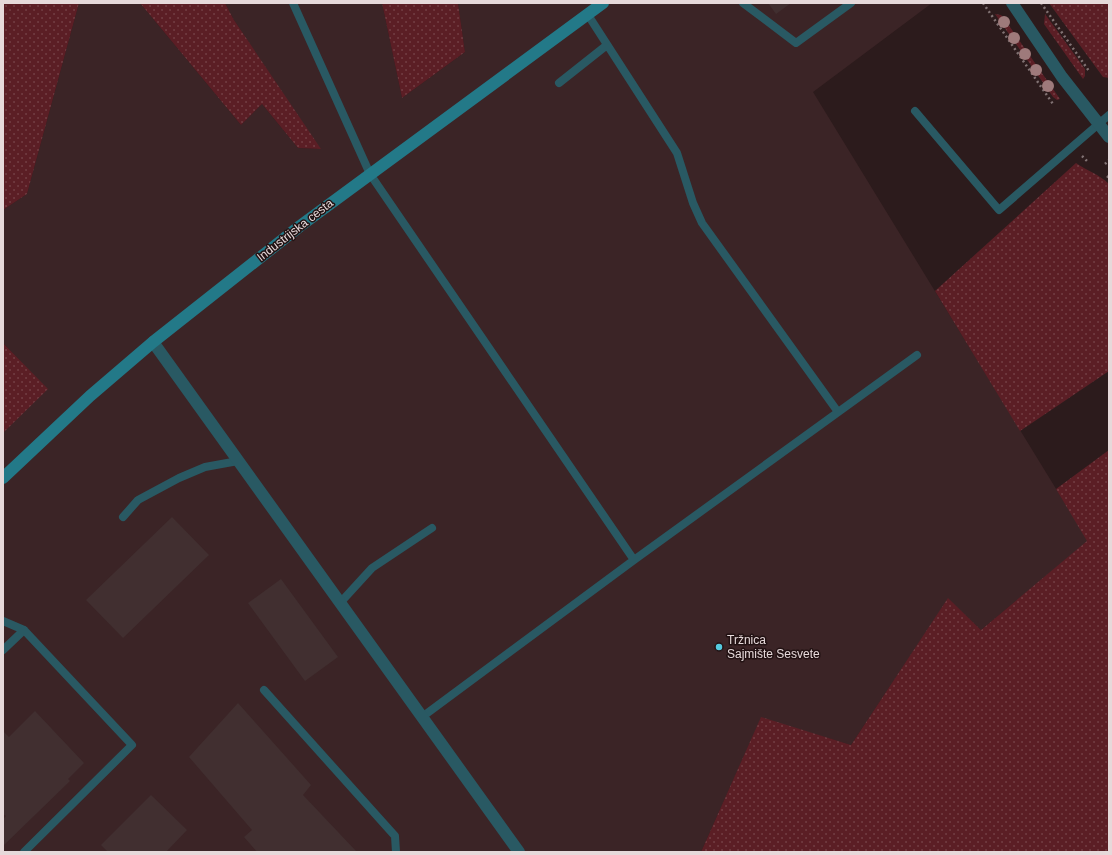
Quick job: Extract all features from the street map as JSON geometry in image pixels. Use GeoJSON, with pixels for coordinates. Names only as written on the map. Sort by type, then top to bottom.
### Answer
{"type":"FeatureCollection","features":[{"type":"Feature","properties":{"kind":"street","name":"Industrijska cesta"},"geometry":{"type":"LineString","coordinates":[[3,478],[90,396],[153,342],[300,226],[603,3]]}},
{"type":"Feature","properties":{"kind":"street"},"geometry":{"type":"LineString","coordinates":[[1012,3],[1062,77],[1109,137]]}},
{"type":"Feature","properties":{"kind":"street"},"geometry":{"type":"LineString","coordinates":[[153,342],[519,852]]}},
{"type":"Feature","properties":{"kind":"lane"},"geometry":{"type":"LineString","coordinates":[[294,3],[370,174],[634,560]]}},
{"type":"Feature","properties":{"kind":"lane"},"geometry":{"type":"LineString","coordinates":[[743,3],[796,43],[851,3]]}},
{"type":"Feature","properties":{"kind":"lane"},"geometry":{"type":"LineString","coordinates":[[588,15],[677,153],[693,203],[702,223],[838,412]]}},
{"type":"Feature","properties":{"kind":"lane"},"geometry":{"type":"LineString","coordinates":[[559,83],[607,45]]}},
{"type":"Feature","properties":{"kind":"lane"},"geometry":{"type":"LineString","coordinates":[[915,111],[999,210],[1109,115]]}},
{"type":"Feature","properties":{"kind":"lane"},"geometry":{"type":"LineString","coordinates":[[422,718],[634,560],[917,354]]}},
{"type":"Feature","properties":{"kind":"lane"},"geometry":{"type":"LineString","coordinates":[[123,517],[138,500],[179,478],[206,467],[238,461]]}},
{"type":"Feature","properties":{"kind":"lane"},"geometry":{"type":"LineString","coordinates":[[340,603],[372,568],[432,528]]}},
{"type":"Feature","properties":{"kind":"lane"},"geometry":{"type":"LineString","coordinates":[[3,621],[24,630],[132,745],[24,852]]}},
{"type":"Feature","properties":{"kind":"lane"},"geometry":{"type":"LineString","coordinates":[[3,650],[24,630]]}},
{"type":"Feature","properties":{"kind":"lane"},"geometry":{"type":"LineString","coordinates":[[264,690],[395,836],[396,852]]}},
{"type":"Feature","properties":{"kind":"path"},"geometry":{"type":"LineString","coordinates":[[983,3],[1053,104]]}},
{"type":"Feature","properties":{"kind":"path"},"geometry":{"type":"LineString","coordinates":[[1041,3],[1089,71]]}},
{"type":"Feature","properties":{"kind":"path"},"geometry":{"type":"LineString","coordinates":[[1105,164],[1109,160]]}},
{"type":"Feature","properties":{"kind":"shaded area"},"geometry":{"type":"Polygon","coordinates":[[[3,3],[79,3],[27,194],[3,210],[3,3]]]}},
{"type":"Feature","properties":{"kind":"shaded area"},"geometry":{"type":"Polygon","coordinates":[[[79,3],[140,3],[241,125],[262,104],[298,148],[320,149],[234,20],[225,3],[382,3],[402,98],[465,52],[458,3],[932,3],[813,92],[1088,541],[981,630],[948,599],[851,745],[761,718],[701,852],[3,852],[3,433],[47,389],[3,343],[3,210],[27,194],[79,3]]]}},
{"type":"Feature","properties":{"kind":"shaded area"},"geometry":{"type":"Polygon","coordinates":[[[140,3],[225,3],[234,20],[321,149],[298,148],[262,104],[241,125],[140,3]]]}},
{"type":"Feature","properties":{"kind":"shaded area"},"geometry":{"type":"Polygon","coordinates":[[[382,3],[458,3],[465,52],[402,98],[382,3]]]}},
{"type":"Feature","properties":{"kind":"shaded area"},"geometry":{"type":"Polygon","coordinates":[[[1049,3],[1109,3],[1109,78],[1103,77],[1049,3]]]}},
{"type":"Feature","properties":{"kind":"shaded area"},"geometry":{"type":"Polygon","coordinates":[[[995,14],[1003,17],[1060,99],[1057,100],[1053,97],[995,14]]]}},
{"type":"Feature","properties":{"kind":"shaded area"},"geometry":{"type":"Polygon","coordinates":[[[1045,14],[1085,69],[1085,76],[1083,79],[1044,24],[1045,14]]]}},
{"type":"Feature","properties":{"kind":"shaded area"},"geometry":{"type":"Polygon","coordinates":[[[1076,163],[1109,184],[1109,371],[1020,431],[935,291],[1076,163]]]}},
{"type":"Feature","properties":{"kind":"shaded area"},"geometry":{"type":"Polygon","coordinates":[[[3,343],[48,389],[3,433],[3,343]]]}},
{"type":"Feature","properties":{"kind":"shaded area"},"geometry":{"type":"Polygon","coordinates":[[[1109,450],[1109,852],[701,852],[761,717],[851,745],[948,598],[981,630],[1087,541],[1056,489],[1109,450]]]}},
{"type":"Feature","properties":{"kind":"building"},"geometry":{"type":"Polygon","coordinates":[[[768,3],[791,3],[776,14],[768,3]]]}},
{"type":"Feature","properties":{"kind":"building"},"geometry":{"type":"Polygon","coordinates":[[[172,517],[209,555],[123,638],[86,600],[172,517]]]}},
{"type":"Feature","properties":{"kind":"building"},"geometry":{"type":"Polygon","coordinates":[[[281,579],[338,657],[305,681],[248,603],[281,579]]]}},
{"type":"Feature","properties":{"kind":"building"},"geometry":{"type":"Polygon","coordinates":[[[238,703],[311,785],[303,795],[356,851],[355,852],[257,852],[244,837],[252,830],[189,757],[238,703]]]}},
{"type":"Feature","properties":{"kind":"building"},"geometry":{"type":"Polygon","coordinates":[[[35,711],[84,763],[68,779],[70,781],[3,846],[3,819],[6,816],[3,814],[3,731],[9,737],[35,711]]]}},
{"type":"Feature","properties":{"kind":"building"},"geometry":{"type":"Polygon","coordinates":[[[151,795],[187,830],[166,852],[108,852],[101,845],[151,795]]]}},
{"type":"Feature","properties":{"kind":"place","name":"Tržnica Sajmište Sesvete"},"geometry":{"type":"Point","coordinates":[719,647]}}]}
